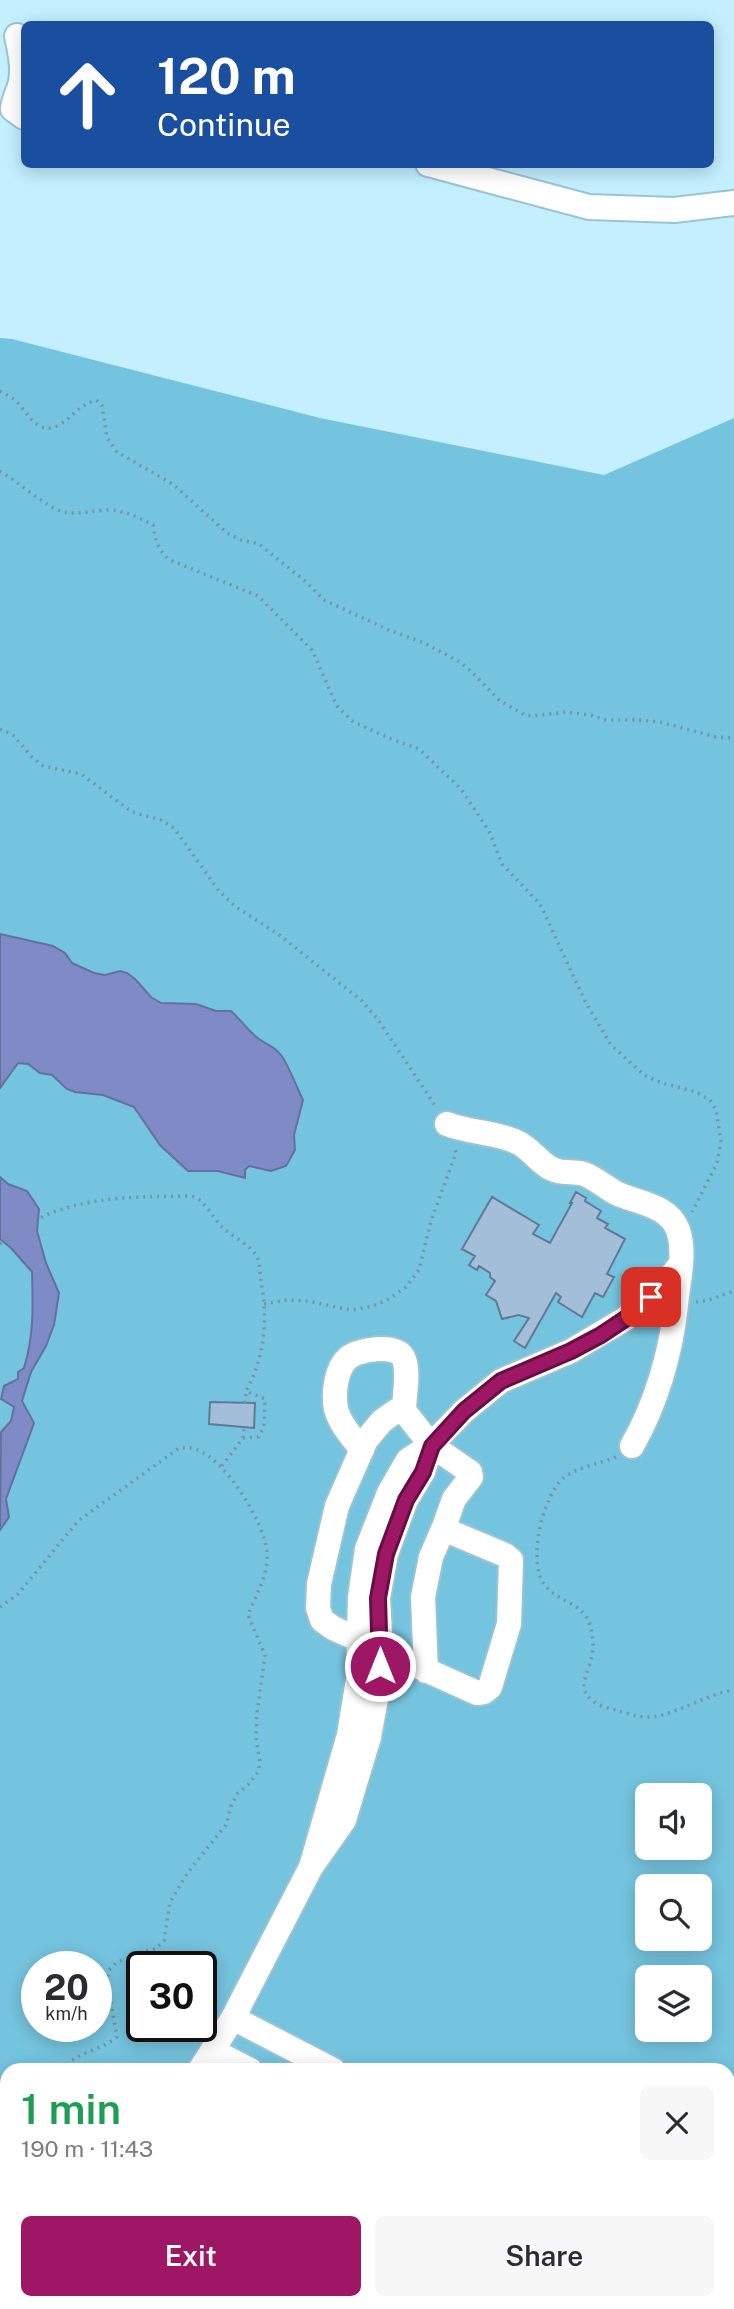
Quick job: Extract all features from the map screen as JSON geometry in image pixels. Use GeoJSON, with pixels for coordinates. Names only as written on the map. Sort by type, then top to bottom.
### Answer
{"type":"FeatureCollection","features":[{"type":"Feature","properties":{"kind":"street"},"geometry":{"type":"LineString","coordinates":[[14,34],[21,60]]}},
{"type":"Feature","properties":{"kind":"street"},"geometry":{"type":"LineString","coordinates":[[21,85],[14,98],[13,109],[21,115]]}},
{"type":"Feature","properties":{"kind":"street"},"geometry":{"type":"LineString","coordinates":[[443,168],[589,207],[674,210],[734,203]]}},
{"type":"Feature","properties":{"kind":"street"},"geometry":{"type":"LineString","coordinates":[[447,1124],[521,1143],[554,1170],[582,1173],[626,1198],[656,1208],[678,1231],[681,1252],[674,1325],[650,1411],[632,1447]]}},
{"type":"Feature","properties":{"kind":"street"},"geometry":{"type":"LineString","coordinates":[[207,2061],[233,2018],[311,1867],[344,1821],[369,1737],[379,1682],[370,1646],[386,1554],[406,1500],[423,1472],[432,1446],[464,1411],[501,1381],[601,1335],[651,1297],[680,1265]]}},
{"type":"Feature","properties":{"kind":"street"},"geometry":{"type":"LineString","coordinates":[[362,1450],[344,1427],[336,1409],[338,1373],[346,1359],[355,1353],[395,1350],[406,1366],[404,1410],[432,1446],[470,1472],[471,1477],[454,1499],[431,1557],[423,1597],[426,1671]]}},
{"type":"Feature","properties":{"kind":"street"},"geometry":{"type":"LineString","coordinates":[[404,1410],[396,1410],[382,1421],[366,1440],[337,1506],[319,1584],[318,1608],[322,1620],[333,1628],[477,1693],[484,1692],[490,1687],[509,1624],[511,1560],[444,1527]]}},
{"type":"Feature","properties":{"kind":"street"},"geometry":{"type":"LineString","coordinates":[[233,2018],[320,2063]]}},
{"type":"Feature","properties":{"kind":"path"},"geometry":{"type":"LineString","coordinates":[[0,391],[12,397],[29,419],[42,427],[55,427],[84,403],[96,400],[103,405],[107,438],[117,452],[174,485],[227,533],[259,544],[324,600],[391,631],[422,642],[460,662],[499,700],[525,715],[566,712],[606,720],[660,722],[716,737],[734,738]]}},
{"type":"Feature","properties":{"kind":"path"},"geometry":{"type":"LineString","coordinates":[[0,471],[61,512],[77,514],[107,510],[127,512],[139,517],[153,525],[155,541],[163,555],[170,560],[258,596],[312,650],[337,706],[352,721],[391,739],[419,748],[461,789],[489,831],[502,864],[540,904],[586,1003],[611,1045],[644,1074],[663,1083],[696,1092],[710,1100],[716,1110],[721,1141],[717,1163],[697,1206],[678,1231]]}},
{"type":"Feature","properties":{"kind":"path"},"geometry":{"type":"LineString","coordinates":[[0,729],[13,734],[43,766],[81,774],[132,812],[161,820],[174,828],[219,891],[236,907],[278,934],[362,1001],[379,1021],[447,1124],[456,1153],[431,1221],[419,1270],[405,1287],[389,1299],[370,1307],[350,1310],[308,1301],[288,1300],[264,1304]]}},
{"type":"Feature","properties":{"kind":"path"},"geometry":{"type":"LineString","coordinates":[[0,1244],[26,1225],[61,1209],[107,1198],[198,1198],[221,1226],[258,1258],[264,1304],[264,1342],[255,1375],[246,1391],[245,1403]]}},
{"type":"Feature","properties":{"kind":"path"},"geometry":{"type":"LineString","coordinates":[[676,1301],[706,1301],[734,1291]]}},
{"type":"Feature","properties":{"kind":"path"},"geometry":{"type":"LineString","coordinates":[[243,1438],[258,1437],[264,1427],[265,1399],[246,1391]]}},
{"type":"Feature","properties":{"kind":"path"},"geometry":{"type":"LineString","coordinates":[[222,1466],[243,1438],[244,1427]]}},
{"type":"Feature","properties":{"kind":"path"},"geometry":{"type":"LineString","coordinates":[[0,1607],[18,1594],[78,1521],[179,1448],[192,1447],[222,1466],[251,1510],[267,1552],[267,1566],[262,1583],[248,1615],[265,1655],[257,1713],[256,1738],[260,1762],[258,1772],[238,1793],[226,1825],[188,1872],[170,1902],[163,1941],[155,1949],[116,1963],[109,1970],[107,1980],[117,2037],[67,2063]]}},
{"type":"Feature","properties":{"kind":"path"},"geometry":{"type":"LineString","coordinates":[[632,1447],[611,1459],[566,1476],[557,1484],[544,1514],[537,1545],[538,1572],[544,1584],[556,1597],[577,1606],[586,1615],[590,1625],[594,1644],[584,1685],[585,1694],[592,1701],[604,1706],[649,1717],[734,1690]]}},
{"type":"Feature","properties":{"kind":"shaded area"},"geometry":{"type":"Polygon","coordinates":[[[0,338],[320,418],[604,475],[734,418],[734,2063],[0,2063],[0,338]]]}},
{"type":"Feature","properties":{"kind":"shaded area"},"geometry":{"type":"Polygon","coordinates":[[[0,934],[53,946],[65,953],[72,963],[94,973],[127,973],[151,997],[161,1003],[196,1004],[216,1011],[231,1011],[255,1036],[281,1055],[303,1100],[294,1135],[295,1150],[286,1166],[271,1171],[249,1166],[245,1170],[245,1178],[218,1171],[188,1171],[160,1145],[134,1107],[103,1095],[67,1089],[52,1075],[40,1073],[28,1064],[18,1063],[0,1088],[0,934]]]}},
{"type":"Feature","properties":{"kind":"shaded area"},"geometry":{"type":"Polygon","coordinates":[[[0,1177],[8,1184],[27,1191],[39,1209],[37,1231],[46,1263],[59,1293],[54,1325],[31,1372],[22,1401],[34,1423],[6,1499],[9,1517],[0,1530],[1,1432],[11,1421],[14,1407],[1,1399],[4,1386],[18,1379],[18,1372],[24,1368],[31,1333],[33,1297],[32,1272],[0,1239],[0,1177]]]}},
{"type":"Feature","properties":{"kind":"building"},"geometry":{"type":"Polygon","coordinates":[[[576,1192],[601,1211],[597,1218],[608,1224],[605,1228],[625,1239],[607,1274],[614,1277],[603,1297],[595,1293],[582,1317],[558,1302],[561,1297],[556,1293],[525,1348],[514,1341],[529,1318],[519,1315],[502,1319],[496,1301],[486,1295],[495,1281],[490,1277],[490,1273],[479,1266],[477,1270],[469,1265],[475,1256],[462,1249],[492,1197],[539,1225],[533,1234],[550,1243],[576,1192]]]}},
{"type":"Feature","properties":{"kind":"building"},"geometry":{"type":"Polygon","coordinates":[[[210,1402],[255,1403],[254,1428],[209,1424],[210,1402]]]}},
{"type":"Feature","properties":{"kind":"route"},"geometry":{"type":"LineString","coordinates":[[380,1666],[378,1598],[386,1554],[406,1500],[423,1472],[432,1446],[464,1411],[501,1381],[601,1335],[651,1297]]}}]}
